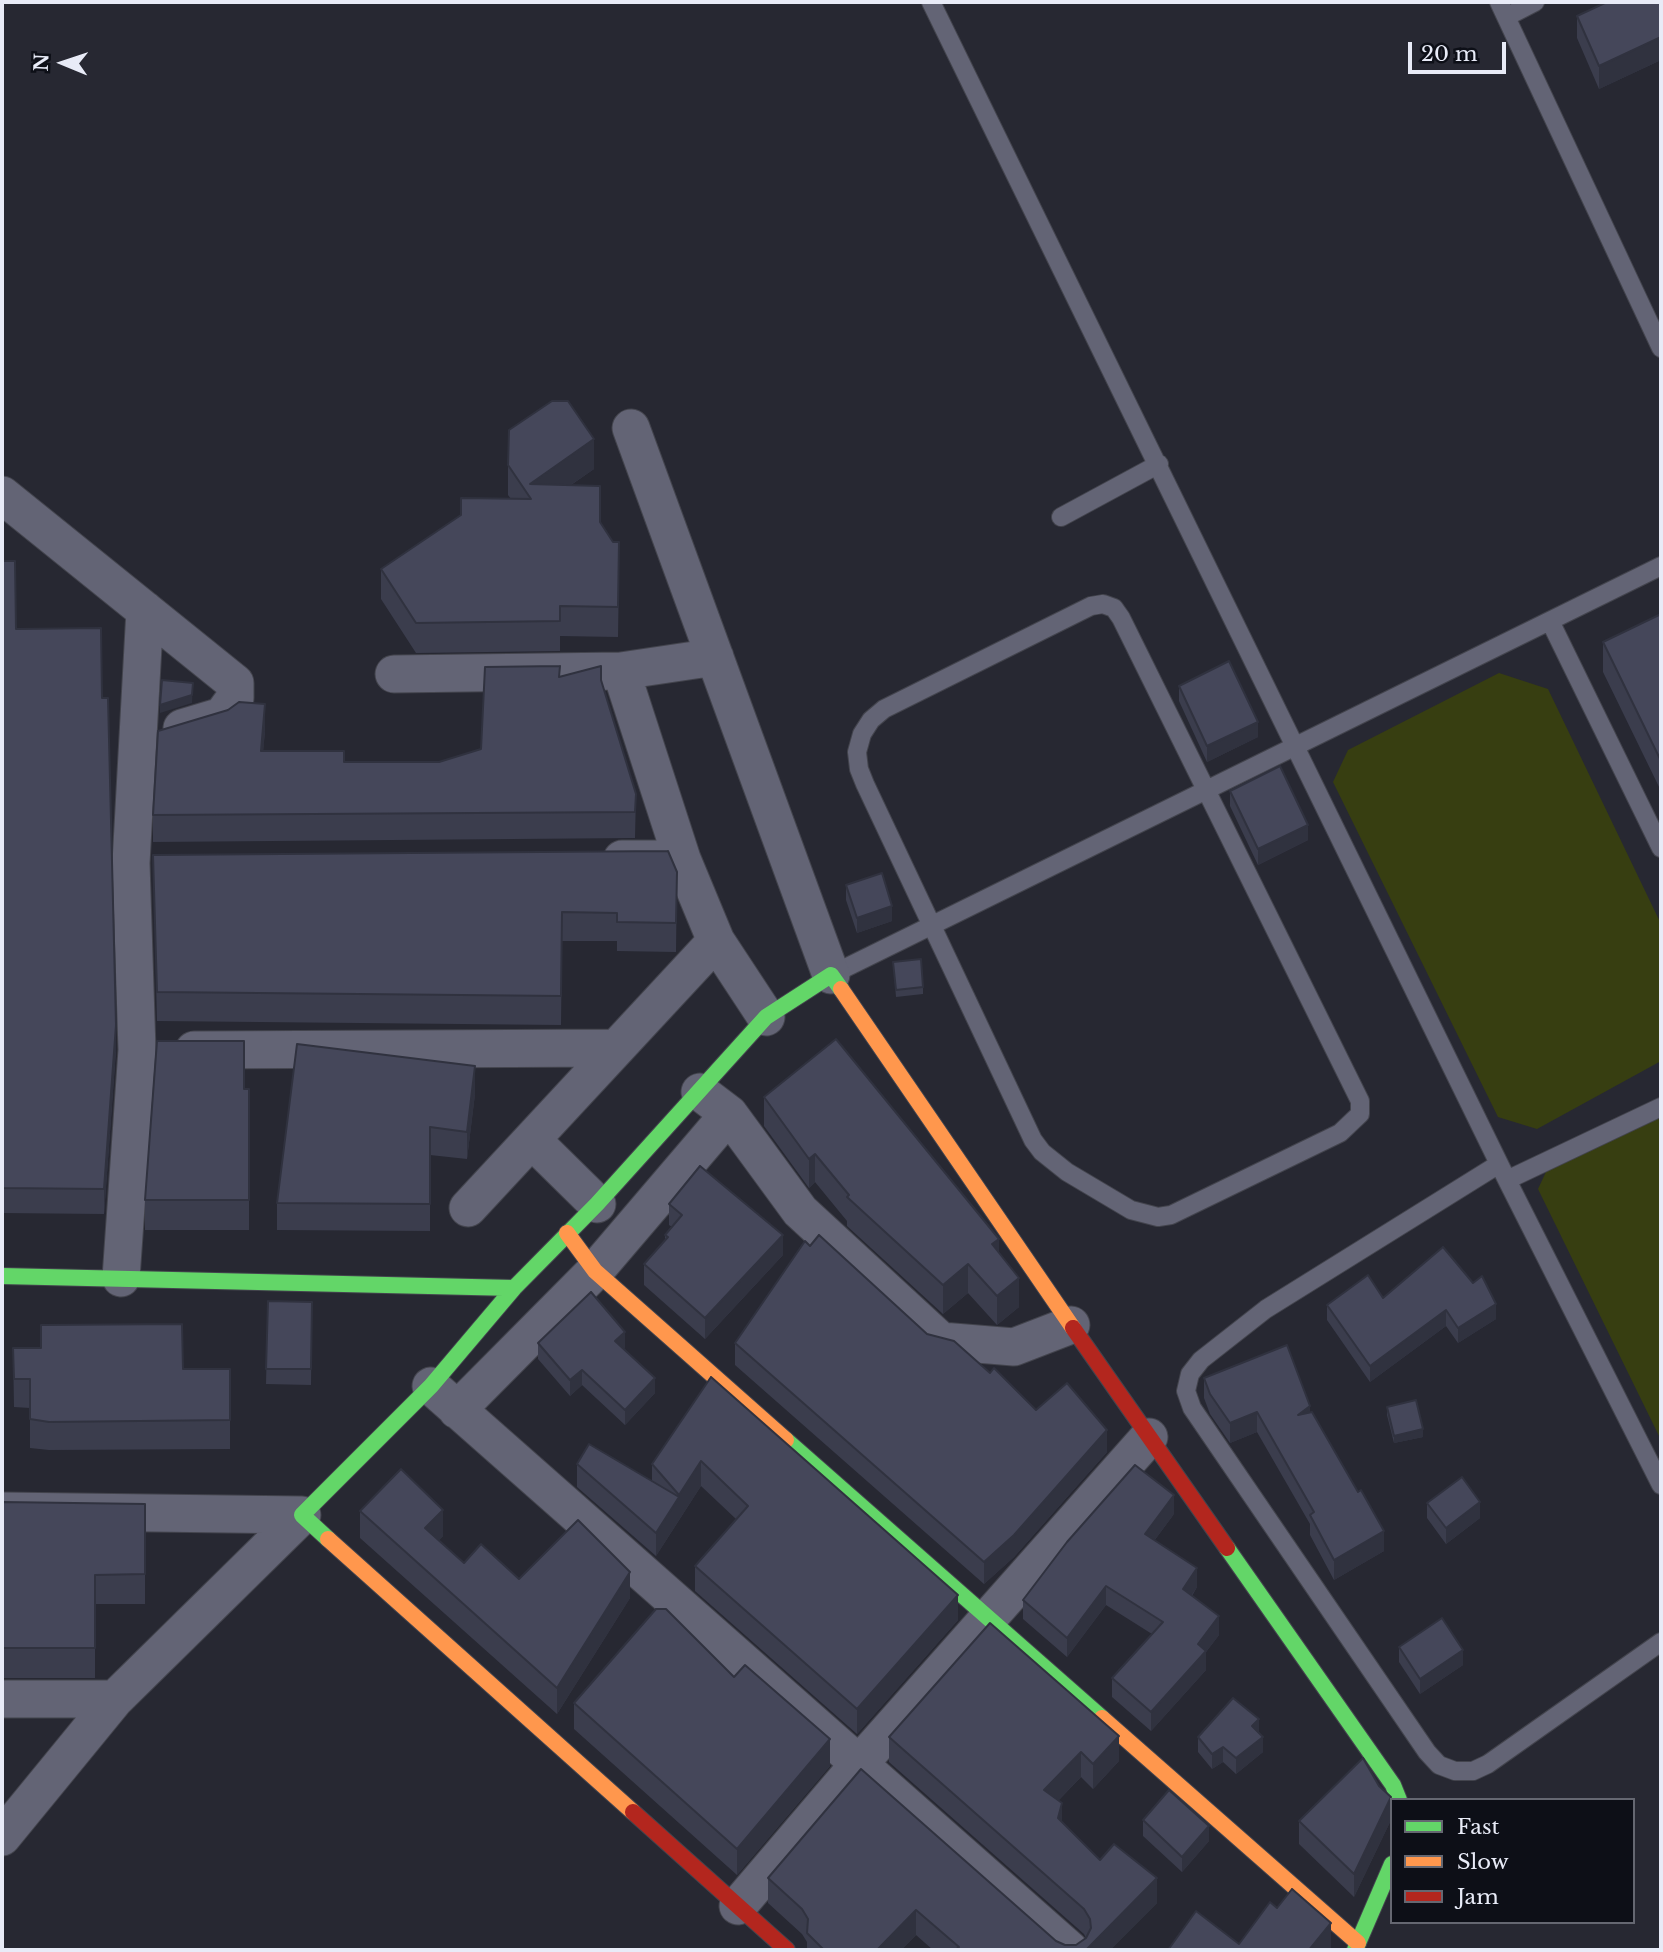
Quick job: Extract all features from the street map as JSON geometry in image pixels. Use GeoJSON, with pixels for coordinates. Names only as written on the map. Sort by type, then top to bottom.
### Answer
{"type":"FeatureCollection","features":[{"type":"Feature","properties":{"kind":"street"},"geometry":{"type":"LineString","coordinates":[[631,428],[831,975],[1071,1325],[1393,1785],[1398,1798]]}},
{"type":"Feature","properties":{"kind":"street"},"geometry":{"type":"LineString","coordinates":[[2,495],[235,683],[235,698],[222,716],[138,742]]}},
{"type":"Feature","properties":{"kind":"street"},"geometry":{"type":"LineString","coordinates":[[121,1278],[137,1050],[145,863],[138,742],[145,610]]}},
{"type":"Feature","properties":{"kind":"street"},"geometry":{"type":"LineString","coordinates":[[394,674],[621,671],[715,657]]}},
{"type":"Feature","properties":{"kind":"street"},"geometry":{"type":"LineString","coordinates":[[621,671],[682,859],[716,942],[766,1017]]}},
{"type":"Feature","properties":{"kind":"street"},"geometry":{"type":"LineString","coordinates":[[586,859],[682,859]]}},
{"type":"Feature","properties":{"kind":"street"},"geometry":{"type":"LineString","coordinates":[[468,1208],[716,942]]}},
{"type":"Feature","properties":{"kind":"street"},"geometry":{"type":"LineString","coordinates":[[2,1837],[115,1699],[431,1385],[514,1288],[597,1204],[766,1017],[831,975]]}},
{"type":"Feature","properties":{"kind":"street"},"geometry":{"type":"LineString","coordinates":[[137,1050],[616,1048]]}},
{"type":"Feature","properties":{"kind":"street"},"geometry":{"type":"LineString","coordinates":[[700,1092],[729,1114],[800,1211],[942,1341],[1014,1347],[1071,1325]]}},
{"type":"Feature","properties":{"kind":"street"},"geometry":{"type":"LineString","coordinates":[[457,1410],[595,1271],[729,1114]]}},
{"type":"Feature","properties":{"kind":"street"},"geometry":{"type":"LineString","coordinates":[[533,1141],[597,1204]]}},
{"type":"Feature","properties":{"kind":"street"},"geometry":{"type":"LineString","coordinates":[[567,1233],[595,1271],[989,1617],[1356,1947],[1390,1869]]}},
{"type":"Feature","properties":{"kind":"street"},"geometry":{"type":"LineString","coordinates":[[2,1276],[514,1288]]}},
{"type":"Feature","properties":{"kind":"street"},"geometry":{"type":"LineString","coordinates":[[431,1385],[1070,1950]]}},
{"type":"Feature","properties":{"kind":"street"},"geometry":{"type":"LineString","coordinates":[[738,1906],[859,1763],[1149,1437]]}},
{"type":"Feature","properties":{"kind":"street"},"geometry":{"type":"LineString","coordinates":[[2,1511],[302,1514],[787,1950]]}},
{"type":"Feature","properties":{"kind":"street"},"geometry":{"type":"LineString","coordinates":[[2,1699],[115,1699]]}},
{"type":"Feature","properties":{"kind":"lane"},"geometry":{"type":"LineString","coordinates":[[931,2],[1499,1164],[1661,1485]]}},
{"type":"Feature","properties":{"kind":"lane"},"geometry":{"type":"LineString","coordinates":[[1535,2],[1503,9],[1661,348]]}},
{"type":"Feature","properties":{"kind":"lane"},"geometry":{"type":"LineString","coordinates":[[1061,517],[1159,464]]}},
{"type":"Feature","properties":{"kind":"lane"},"geometry":{"type":"LineString","coordinates":[[831,975],[1661,566]]}},
{"type":"Feature","properties":{"kind":"lane"},"geometry":{"type":"LineString","coordinates":[[1103,604],[1114,608],[1356,1087],[1360,1114],[1340,1133],[1171,1215],[1144,1216],[1067,1172],[1042,1152],[1005,1086],[930,925],[859,769],[857,752],[862,734],[871,720],[884,709],[1091,606],[1103,604]]}},
{"type":"Feature","properties":{"kind":"lane"},"geometry":{"type":"LineString","coordinates":[[1550,621],[1661,848]]}},
{"type":"Feature","properties":{"kind":"lane"},"geometry":{"type":"LineString","coordinates":[[1507,1180],[1661,1107]]}},
{"type":"Feature","properties":{"kind":"lane"},"geometry":{"type":"LineString","coordinates":[[1499,1164],[1266,1309],[1201,1360],[1190,1374],[1186,1391],[1192,1408],[1427,1752],[1439,1765],[1464,1771],[1488,1764],[1661,1642]]}},
{"type":"Feature","properties":{"kind":"green space"},"geometry":{"type":"Polygon","coordinates":[[[1499,673],[1548,689],[1661,924],[1661,1061],[1537,1129],[1498,1117],[1333,782],[1348,750],[1499,673]]]}},
{"type":"Feature","properties":{"kind":"green space"},"geometry":{"type":"Polygon","coordinates":[[[1661,1104],[1661,1440],[1538,1189],[1552,1159],[1661,1104]]]}},
{"type":"Feature","properties":{"kind":"building"},"geometry":{"type":"Polygon","coordinates":[[[1607,2],[1661,2],[1661,37],[1599,66],[1577,16],[1607,2]]]}},
{"type":"Feature","properties":{"kind":"building"},"geometry":{"type":"Polygon","coordinates":[[[552,401],[568,401],[594,439],[530,484],[600,486],[600,522],[613,542],[619,542],[618,607],[560,606],[560,621],[416,623],[381,569],[461,515],[461,498],[531,499],[508,465],[509,430],[552,401]]]}},
{"type":"Feature","properties":{"kind":"building"},"geometry":{"type":"Polygon","coordinates":[[[2,561],[15,561],[16,629],[101,628],[102,698],[108,698],[116,1025],[104,1189],[2,1188],[2,561]]]}},
{"type":"Feature","properties":{"kind":"building"},"geometry":{"type":"Polygon","coordinates":[[[1661,614],[1661,761],[1603,642],[1661,614]]]}},
{"type":"Feature","properties":{"kind":"building"},"geometry":{"type":"Polygon","coordinates":[[[1229,661],[1258,722],[1207,746],[1179,686],[1229,661]]]}},
{"type":"Feature","properties":{"kind":"building"},"geometry":{"type":"Polygon","coordinates":[[[560,666],[559,677],[601,666],[601,680],[636,794],[635,812],[153,815],[158,731],[228,710],[239,702],[265,704],[261,751],[344,751],[344,762],[439,762],[481,749],[485,667],[560,666]]]}},
{"type":"Feature","properties":{"kind":"building"},"geometry":{"type":"Polygon","coordinates":[[[162,680],[193,683],[192,695],[160,705],[162,680]]]}},
{"type":"Feature","properties":{"kind":"building"},"geometry":{"type":"Polygon","coordinates":[[[1280,766],[1308,825],[1258,849],[1230,791],[1280,766]]]}},
{"type":"Feature","properties":{"kind":"building"},"geometry":{"type":"Polygon","coordinates":[[[668,851],[677,872],[676,923],[617,922],[617,913],[562,912],[561,996],[157,992],[153,855],[668,851]]]}},
{"type":"Feature","properties":{"kind":"building"},"geometry":{"type":"Polygon","coordinates":[[[882,873],[892,906],[857,918],[846,885],[882,873]]]}},
{"type":"Feature","properties":{"kind":"building"},"geometry":{"type":"Polygon","coordinates":[[[921,959],[923,987],[896,990],[893,962],[921,959]]]}},
{"type":"Feature","properties":{"kind":"building"},"geometry":{"type":"Polygon","coordinates":[[[836,1039],[999,1239],[992,1244],[1019,1278],[997,1296],[968,1264],[943,1285],[847,1197],[849,1195],[815,1154],[809,1159],[764,1097],[836,1039]]]}},
{"type":"Feature","properties":{"kind":"building"},"geometry":{"type":"Polygon","coordinates":[[[157,1041],[244,1041],[244,1089],[249,1089],[249,1200],[145,1200],[157,1041]]]}},
{"type":"Feature","properties":{"kind":"building"},"geometry":{"type":"Polygon","coordinates":[[[297,1044],[475,1066],[467,1132],[430,1127],[430,1204],[277,1203],[297,1044]]]}},
{"type":"Feature","properties":{"kind":"building"},"geometry":{"type":"Polygon","coordinates":[[[700,1166],[783,1235],[705,1318],[644,1264],[668,1237],[665,1235],[682,1215],[669,1204],[700,1166]]]}},
{"type":"Feature","properties":{"kind":"building"},"geometry":{"type":"Polygon","coordinates":[[[819,1235],[927,1334],[954,1341],[990,1373],[994,1368],[1036,1410],[1067,1383],[1107,1430],[1014,1535],[984,1562],[735,1343],[805,1241],[810,1246],[819,1235]]]}},
{"type":"Feature","properties":{"kind":"building"},"geometry":{"type":"Polygon","coordinates":[[[1443,1247],[1473,1283],[1482,1276],[1496,1304],[1458,1328],[1446,1310],[1370,1366],[1327,1305],[1368,1275],[1383,1298],[1443,1247]]]}},
{"type":"Feature","properties":{"kind":"building"},"geometry":{"type":"Polygon","coordinates":[[[591,1292],[625,1332],[615,1341],[655,1378],[625,1410],[582,1370],[570,1380],[538,1343],[591,1292]]]}},
{"type":"Feature","properties":{"kind":"building"},"geometry":{"type":"Polygon","coordinates":[[[268,1301],[312,1302],[311,1369],[266,1369],[268,1301]]]}},
{"type":"Feature","properties":{"kind":"building"},"geometry":{"type":"Polygon","coordinates":[[[182,1324],[183,1369],[230,1369],[230,1420],[49,1422],[30,1419],[30,1379],[14,1379],[13,1348],[41,1348],[41,1325],[182,1324]]]}},
{"type":"Feature","properties":{"kind":"building"},"geometry":{"type":"Polygon","coordinates":[[[1287,1345],[1310,1406],[1298,1415],[1312,1412],[1384,1531],[1334,1560],[1310,1515],[1314,1512],[1257,1412],[1230,1423],[1210,1394],[1204,1378],[1287,1345]]]}},
{"type":"Feature","properties":{"kind":"building"},"geometry":{"type":"Polygon","coordinates":[[[711,1377],[958,1595],[857,1709],[695,1566],[748,1506],[701,1461],[679,1495],[652,1464],[711,1377]]]}},
{"type":"Feature","properties":{"kind":"building"},"geometry":{"type":"Polygon","coordinates":[[[1416,1400],[1423,1429],[1394,1436],[1387,1407],[1416,1400]]]}},
{"type":"Feature","properties":{"kind":"building"},"geometry":{"type":"Polygon","coordinates":[[[589,1444],[679,1497],[656,1533],[577,1464],[589,1444]]]}},
{"type":"Feature","properties":{"kind":"building"},"geometry":{"type":"Polygon","coordinates":[[[1135,1465],[1174,1495],[1145,1534],[1197,1568],[1183,1589],[1219,1616],[1198,1644],[1206,1651],[1151,1712],[1112,1678],[1163,1622],[1106,1586],[1067,1638],[1023,1600],[1067,1542],[1135,1465]]]}},
{"type":"Feature","properties":{"kind":"building"},"geometry":{"type":"Polygon","coordinates":[[[401,1469],[443,1510],[425,1528],[464,1563],[481,1544],[519,1579],[578,1520],[630,1572],[557,1688],[360,1511],[401,1469]]]}},
{"type":"Feature","properties":{"kind":"building"},"geometry":{"type":"Polygon","coordinates":[[[1462,1477],[1480,1502],[1446,1528],[1427,1503],[1462,1477]]]}},
{"type":"Feature","properties":{"kind":"building"},"geometry":{"type":"Polygon","coordinates":[[[2,1502],[145,1504],[145,1574],[95,1575],[95,1648],[2,1648],[2,1502]]]}},
{"type":"Feature","properties":{"kind":"building"},"geometry":{"type":"Polygon","coordinates":[[[656,1609],[666,1609],[734,1677],[745,1665],[830,1739],[737,1849],[574,1703],[656,1609]]]}},
{"type":"Feature","properties":{"kind":"building"},"geometry":{"type":"Polygon","coordinates":[[[1442,1618],[1463,1650],[1420,1679],[1399,1647],[1442,1618]]]}},
{"type":"Feature","properties":{"kind":"building"},"geometry":{"type":"Polygon","coordinates":[[[990,1623],[1119,1736],[1093,1764],[1081,1752],[1044,1790],[1062,1803],[1058,1818],[1100,1860],[1114,1844],[1157,1878],[1086,1950],[955,1950],[959,1947],[916,1910],[877,1950],[824,1950],[807,1933],[808,1919],[802,1909],[768,1878],[861,1769],[1056,1941],[1065,1945],[1076,1945],[1086,1938],[1091,1928],[1090,1919],[1084,1909],[889,1737],[990,1623]]]}},
{"type":"Feature","properties":{"kind":"building"},"geometry":{"type":"Polygon","coordinates":[[[1233,1698],[1259,1719],[1252,1726],[1263,1737],[1236,1758],[1223,1747],[1212,1754],[1198,1737],[1233,1698]]]}},
{"type":"Feature","properties":{"kind":"building"},"geometry":{"type":"Polygon","coordinates":[[[1363,1758],[1379,1786],[1391,1797],[1354,1874],[1299,1821],[1363,1758]]]}},
{"type":"Feature","properties":{"kind":"building"},"geometry":{"type":"Polygon","coordinates":[[[1169,1790],[1209,1826],[1182,1857],[1143,1820],[1169,1790]]]}},
{"type":"Feature","properties":{"kind":"building"},"geometry":{"type":"Polygon","coordinates":[[[1292,1889],[1331,1923],[1309,1950],[1168,1950],[1196,1911],[1239,1944],[1270,1902],[1277,1908],[1292,1889]]]}},
{"type":"Feature","properties":{"kind":"traffic: fast"},"geometry":{"type":"LineString","coordinates":[[328,1539],[302,1515],[431,1386],[514,1288],[597,1204],[766,1017],[831,975],[841,989]]}},
{"type":"Feature","properties":{"kind":"traffic: fast"},"geometry":{"type":"LineString","coordinates":[[2,1276],[514,1288]]}},
{"type":"Feature","properties":{"kind":"traffic: fast"},"geometry":{"type":"LineString","coordinates":[[786,1440],[1102,1718]]}},
{"type":"Feature","properties":{"kind":"traffic: fast"},"geometry":{"type":"LineString","coordinates":[[1227,1548],[1393,1785],[1398,1798]]}},
{"type":"Feature","properties":{"kind":"traffic: fast"},"geometry":{"type":"LineString","coordinates":[[1355,1950],[1390,1869]]}},
{"type":"Feature","properties":{"kind":"traffic: slow"},"geometry":{"type":"LineString","coordinates":[[841,989],[1073,1328]]}},
{"type":"Feature","properties":{"kind":"traffic: slow"},"geometry":{"type":"LineString","coordinates":[[567,1233],[595,1271],[786,1440]]}},
{"type":"Feature","properties":{"kind":"traffic: slow"},"geometry":{"type":"LineString","coordinates":[[328,1539],[633,1812]]}},
{"type":"Feature","properties":{"kind":"traffic: slow"},"geometry":{"type":"LineString","coordinates":[[1102,1718],[1358,1943]]}},
{"type":"Feature","properties":{"kind":"traffic: jam"},"geometry":{"type":"LineString","coordinates":[[1073,1328],[1227,1548]]}},
{"type":"Feature","properties":{"kind":"traffic: jam"},"geometry":{"type":"LineString","coordinates":[[633,1812],[787,1950]]}}]}
